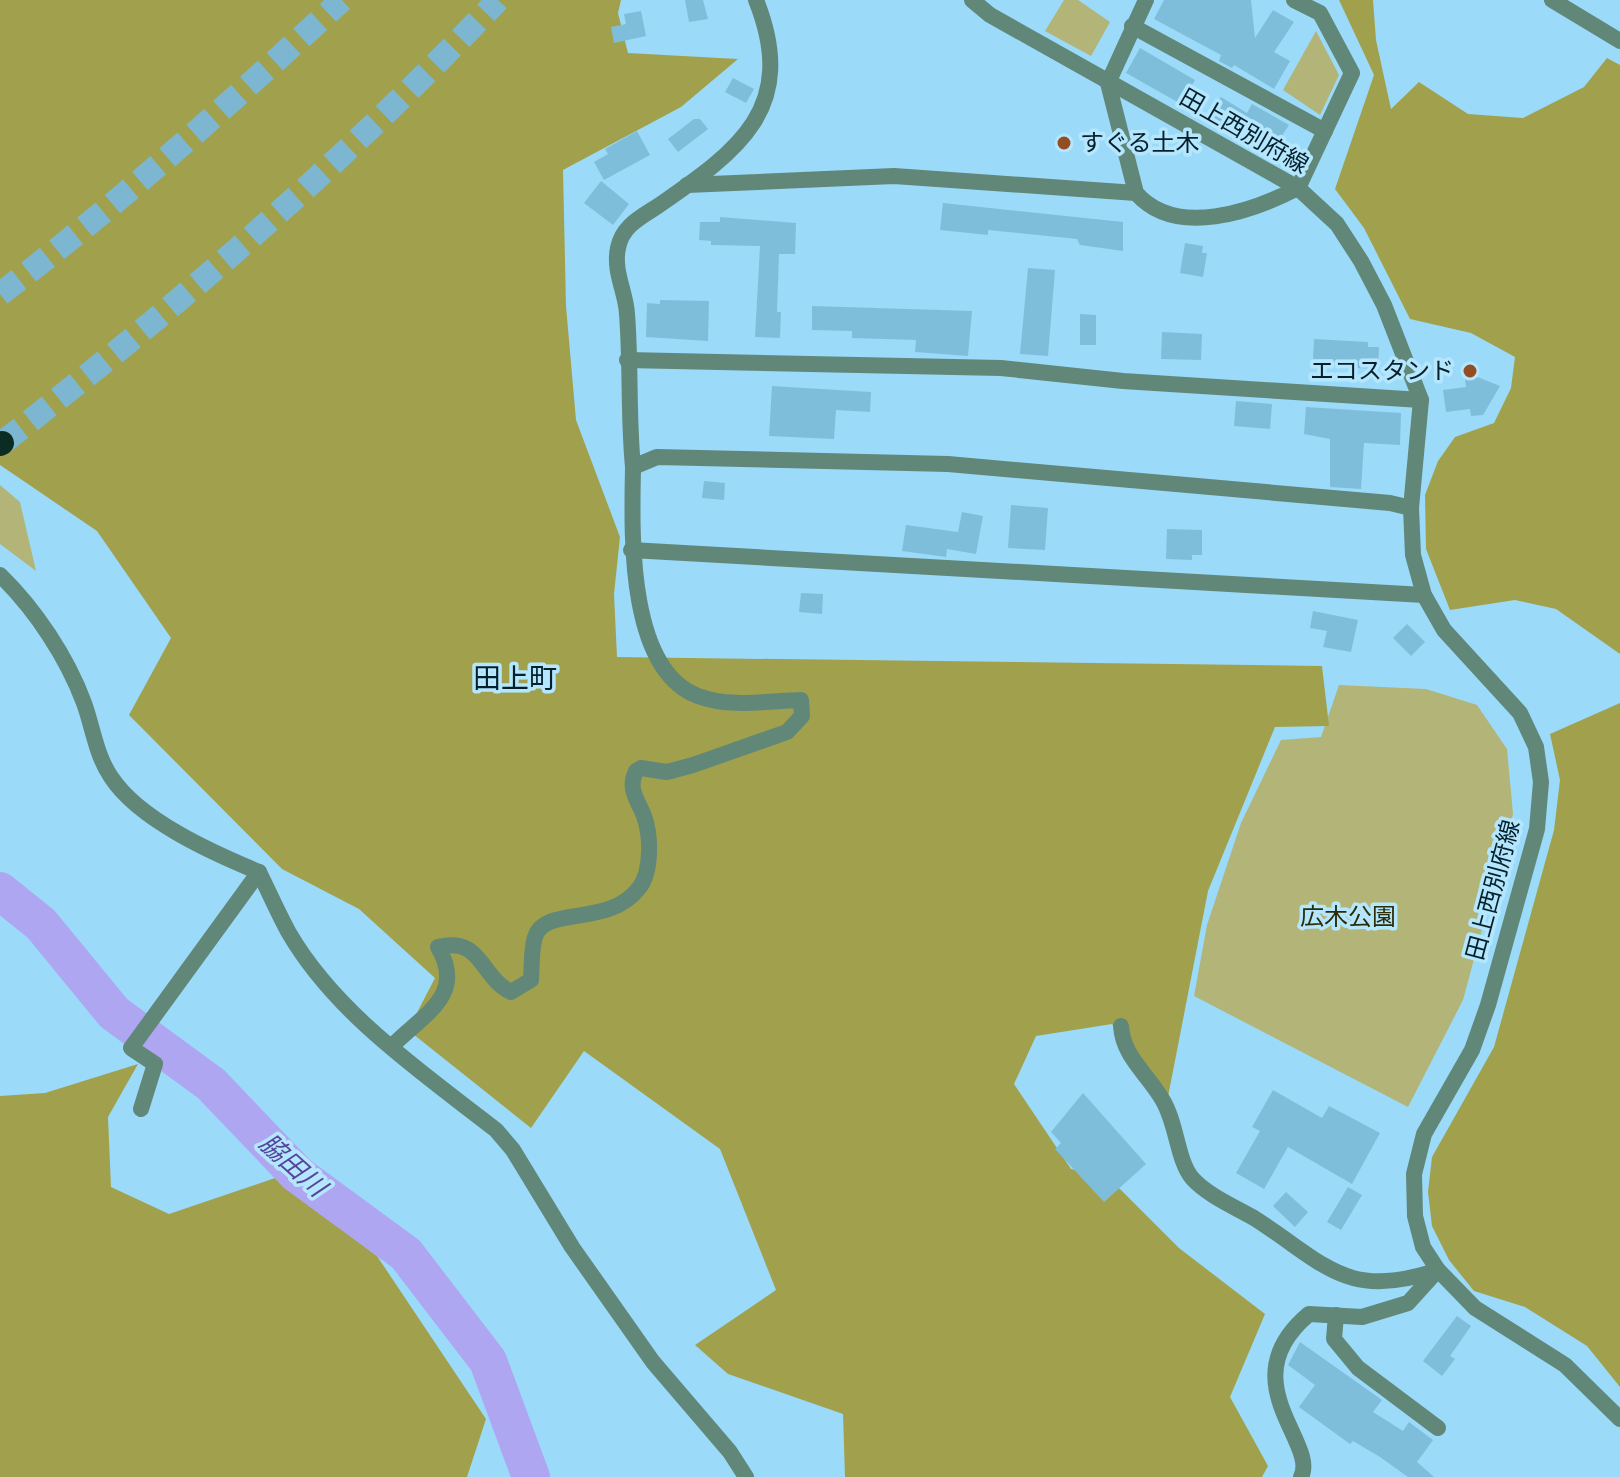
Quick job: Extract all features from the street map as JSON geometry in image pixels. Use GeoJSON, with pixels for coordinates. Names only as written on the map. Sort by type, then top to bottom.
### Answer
{"type":"FeatureCollection","features":[{"type":"Feature","properties":{"kind":"street"},"geometry":{"type":"LineString","coordinates":[[392,1046],[445,993],[450,980],[448,965],[438,947],[452,944],[474,951],[499,986],[511,992],[531,980],[535,936],[541,925],[551,919],[602,913],[630,899],[642,884],[648,867],[647,826],[632,792],[636,771],[641,768],[667,772],[693,765],[787,732],[802,716],[801,700],[722,702],[696,696],[675,681],[660,663],[648,634],[631,550],[633,467],[627,312],[617,273],[618,247],[631,223],[738,146],[758,120],[767,87],[771,50],[768,31],[756,0]]}},
{"type":"Feature","properties":{"kind":"street","name":"田上西別府線"},"geometry":{"type":"LineString","coordinates":[[972,0],[990,15],[1298,188],[1337,224],[1384,305],[1421,400],[1411,508],[1413,555],[1424,595],[1444,630],[1520,713],[1536,747],[1541,782],[1537,829],[1488,1005],[1472,1050],[1424,1134],[1414,1174],[1415,1216],[1423,1247],[1438,1270],[1475,1308],[1565,1365],[1620,1419]]}},
{"type":"Feature","properties":{"kind":"street"},"geometry":{"type":"LineString","coordinates":[[1136,193],[1108,83],[1146,0]]}},
{"type":"Feature","properties":{"kind":"street"},"geometry":{"type":"LineString","coordinates":[[687,185],[894,176],[1136,193],[1154,208],[1183,217],[1243,212],[1298,188],[1352,73],[1320,13],[1294,0]]}},
{"type":"Feature","properties":{"kind":"street"},"geometry":{"type":"LineString","coordinates":[[1552,0],[1620,41]]}},
{"type":"Feature","properties":{"kind":"street"},"geometry":{"type":"LineString","coordinates":[[1132,26],[1325,131]]}},
{"type":"Feature","properties":{"kind":"street"},"geometry":{"type":"LineString","coordinates":[[627,360],[1001,368],[1123,381],[1421,400]]}},
{"type":"Feature","properties":{"kind":"street"},"geometry":{"type":"LineString","coordinates":[[633,467],[657,457],[948,464],[1390,503],[1411,508]]}},
{"type":"Feature","properties":{"kind":"street"},"geometry":{"type":"LineString","coordinates":[[631,550],[1424,595]]}},
{"type":"Feature","properties":{"kind":"street"},"geometry":{"type":"LineString","coordinates":[[0,575],[38,618],[69,671],[84,702],[101,761],[112,780],[155,817],[215,853],[259,872],[290,935],[331,988],[392,1046],[496,1130],[513,1150],[572,1247],[653,1362],[730,1452],[746,1477]]}},
{"type":"Feature","properties":{"kind":"street"},"geometry":{"type":"LineString","coordinates":[[141,1109],[155,1064],[131,1048],[259,872]]}},
{"type":"Feature","properties":{"kind":"street"},"geometry":{"type":"LineString","coordinates":[[1121,1026],[1122,1044],[1168,1109],[1184,1166],[1194,1181],[1279,1234],[1323,1267],[1364,1280],[1401,1282],[1438,1270]]}},
{"type":"Feature","properties":{"kind":"street"},"geometry":{"type":"LineString","coordinates":[[1301,1477],[1305,1471],[1302,1455],[1276,1395],[1276,1370],[1281,1352],[1296,1325],[1309,1314],[1362,1317],[1408,1303],[1438,1270]]}},
{"type":"Feature","properties":{"kind":"street"},"geometry":{"type":"LineString","coordinates":[[1336,1315],[1334,1339],[1358,1368],[1438,1428]]}},
{"type":"Feature","properties":{"kind":"green space"},"geometry":{"type":"Polygon","coordinates":[[[1064,0],[1078,0],[1110,22],[1091,56],[1045,31],[1064,0]]]}},
{"type":"Feature","properties":{"kind":"green space"},"geometry":{"type":"Polygon","coordinates":[[[1316,31],[1339,75],[1320,115],[1283,90],[1316,31]]]}},
{"type":"Feature","properties":{"kind":"green space"},"geometry":{"type":"Polygon","coordinates":[[[0,485],[20,502],[36,571],[0,544],[0,485]]]}},
{"type":"Feature","properties":{"kind":"green space","name":"広木公園"},"geometry":{"type":"Polygon","coordinates":[[[1339,685],[1426,689],[1477,705],[1507,749],[1513,814],[1463,1000],[1408,1107],[1194,996],[1207,925],[1241,823],[1281,740],[1321,737],[1339,685]]]}},
{"type":"Feature","properties":{"kind":"shaded area"},"geometry":{"type":"Polygon","coordinates":[[[0,0],[621,0],[618,13],[628,53],[738,59],[681,107],[563,170],[566,306],[576,420],[620,537],[614,594],[617,657],[1322,666],[1329,726],[1275,727],[1208,891],[1167,1102],[1112,1024],[1036,1036],[1014,1084],[1071,1169],[1109,1178],[1179,1248],[1265,1314],[1230,1397],[1268,1466],[1262,1477],[845,1477],[843,1414],[728,1374],[695,1345],[776,1290],[720,1149],[584,1051],[531,1128],[408,1030],[435,978],[359,909],[282,869],[129,715],[171,638],[97,531],[0,465],[0,0]]]}},
{"type":"Feature","properties":{"kind":"shaded area"},"geometry":{"type":"Polygon","coordinates":[[[1339,0],[1373,0],[1376,40],[1391,109],[1419,82],[1468,114],[1523,118],[1584,87],[1607,58],[1620,65],[1620,654],[1556,609],[1515,600],[1450,610],[1426,549],[1425,495],[1438,461],[1455,437],[1494,423],[1511,388],[1515,357],[1471,333],[1410,319],[1364,228],[1335,189],[1374,75],[1339,0]]]}},
{"type":"Feature","properties":{"kind":"shaded area"},"geometry":{"type":"Polygon","coordinates":[[[1620,703],[1620,1387],[1587,1346],[1525,1307],[1474,1291],[1449,1260],[1432,1226],[1428,1192],[1432,1157],[1494,1047],[1554,830],[1560,780],[1550,734],[1620,703]]]}},
{"type":"Feature","properties":{"kind":"shaded area"},"geometry":{"type":"Polygon","coordinates":[[[138,1064],[108,1117],[111,1187],[169,1214],[275,1178],[377,1256],[486,1419],[467,1477],[0,1477],[0,1096],[45,1093],[138,1064]]]}},
{"type":"Feature","properties":{"kind":"building"},"geometry":{"type":"Polygon","coordinates":[[[685,0],[703,0],[708,19],[689,22],[685,0]]]}},
{"type":"Feature","properties":{"kind":"building"},"geometry":{"type":"Polygon","coordinates":[[[1164,0],[1251,0],[1255,38],[1273,10],[1294,22],[1274,52],[1290,61],[1274,89],[1234,65],[1232,68],[1219,61],[1221,55],[1154,19],[1164,0]]]}},
{"type":"Feature","properties":{"kind":"building"},"geometry":{"type":"Polygon","coordinates":[[[641,11],[646,36],[614,43],[611,27],[626,24],[624,14],[641,11]]]}},
{"type":"Feature","properties":{"kind":"building"},"geometry":{"type":"Polygon","coordinates":[[[1140,48],[1195,80],[1181,104],[1126,73],[1140,48]]]}},
{"type":"Feature","properties":{"kind":"building"},"geometry":{"type":"Polygon","coordinates":[[[733,78],[754,89],[746,103],[725,92],[733,78]]]}},
{"type":"Feature","properties":{"kind":"building"},"geometry":{"type":"Polygon","coordinates":[[[1221,97],[1247,113],[1252,104],[1289,125],[1272,151],[1228,126],[1226,130],[1208,119],[1221,97]]]}},
{"type":"Feature","properties":{"kind":"building"},"geometry":{"type":"Polygon","coordinates":[[[694,119],[700,119],[708,129],[678,152],[668,139],[694,119]]]}},
{"type":"Feature","properties":{"kind":"building"},"geometry":{"type":"Polygon","coordinates":[[[637,131],[650,155],[604,180],[594,162],[608,154],[605,149],[637,131]]]}},
{"type":"Feature","properties":{"kind":"building"},"geometry":{"type":"Polygon","coordinates":[[[601,181],[629,204],[613,225],[584,203],[601,181]]]}},
{"type":"Feature","properties":{"kind":"building"},"geometry":{"type":"Polygon","coordinates":[[[943,203],[1123,222],[1123,251],[1080,245],[1077,239],[988,230],[988,235],[940,230],[943,203]]]}},
{"type":"Feature","properties":{"kind":"building"},"geometry":{"type":"Polygon","coordinates":[[[720,217],[796,223],[795,254],[779,254],[777,312],[781,312],[780,338],[755,337],[760,246],[711,245],[711,241],[699,240],[700,222],[720,222],[720,217]]]}},
{"type":"Feature","properties":{"kind":"building"},"geometry":{"type":"Polygon","coordinates":[[[1185,243],[1203,246],[1202,253],[1207,253],[1203,277],[1180,273],[1185,243]]]}},
{"type":"Feature","properties":{"kind":"building"},"geometry":{"type":"Polygon","coordinates":[[[1028,268],[1055,270],[1048,356],[1020,354],[1028,268]]]}},
{"type":"Feature","properties":{"kind":"building"},"geometry":{"type":"Polygon","coordinates":[[[660,300],[709,301],[708,341],[646,337],[647,303],[660,304],[660,300]]]}},
{"type":"Feature","properties":{"kind":"building"},"geometry":{"type":"Polygon","coordinates":[[[812,306],[972,311],[968,356],[915,352],[916,340],[852,338],[852,331],[812,330],[812,306]]]}},
{"type":"Feature","properties":{"kind":"building"},"geometry":{"type":"Polygon","coordinates":[[[1080,314],[1096,315],[1096,345],[1080,345],[1080,314]]]}},
{"type":"Feature","properties":{"kind":"building"},"geometry":{"type":"Polygon","coordinates":[[[1162,332],[1202,334],[1201,360],[1161,359],[1162,332]]]}},
{"type":"Feature","properties":{"kind":"building"},"geometry":{"type":"Polygon","coordinates":[[[1314,339],[1368,342],[1368,347],[1379,347],[1378,369],[1333,367],[1333,359],[1313,359],[1314,339]]]}},
{"type":"Feature","properties":{"kind":"building"},"geometry":{"type":"Polygon","coordinates":[[[1475,376],[1500,386],[1483,415],[1471,416],[1470,409],[1446,412],[1443,390],[1466,387],[1465,379],[1475,376]]]}},
{"type":"Feature","properties":{"kind":"building"},"geometry":{"type":"Polygon","coordinates":[[[772,386],[871,392],[870,412],[836,410],[834,439],[769,436],[772,386]]]}},
{"type":"Feature","properties":{"kind":"building"},"geometry":{"type":"Polygon","coordinates":[[[1236,401],[1272,404],[1270,429],[1234,426],[1236,401]]]}},
{"type":"Feature","properties":{"kind":"building"},"geometry":{"type":"Polygon","coordinates":[[[1306,407],[1401,413],[1400,445],[1364,443],[1361,489],[1330,487],[1330,439],[1304,434],[1306,407]]]}},
{"type":"Feature","properties":{"kind":"building"},"geometry":{"type":"Polygon","coordinates":[[[704,481],[725,483],[724,500],[702,498],[704,481]]]}},
{"type":"Feature","properties":{"kind":"building"},"geometry":{"type":"Polygon","coordinates":[[[1011,505],[1048,508],[1045,550],[1008,548],[1011,505]]]}},
{"type":"Feature","properties":{"kind":"building"},"geometry":{"type":"Polygon","coordinates":[[[962,512],[983,516],[976,554],[947,549],[946,557],[902,551],[906,525],[958,532],[962,512]]]}},
{"type":"Feature","properties":{"kind":"building"},"geometry":{"type":"Polygon","coordinates":[[[1167,529],[1202,530],[1202,555],[1192,555],[1192,560],[1166,559],[1167,529]]]}},
{"type":"Feature","properties":{"kind":"building"},"geometry":{"type":"Polygon","coordinates":[[[801,593],[823,594],[822,614],[799,612],[801,593]]]}},
{"type":"Feature","properties":{"kind":"building"},"geometry":{"type":"Polygon","coordinates":[[[1313,611],[1358,620],[1351,652],[1323,647],[1327,631],[1310,628],[1313,611]]]}},
{"type":"Feature","properties":{"kind":"building"},"geometry":{"type":"Polygon","coordinates":[[[1407,624],[1425,642],[1411,656],[1393,638],[1407,624]]]}},
{"type":"Feature","properties":{"kind":"building"},"geometry":{"type":"Polygon","coordinates":[[[1273,1090],[1322,1118],[1329,1106],[1380,1133],[1352,1184],[1288,1147],[1264,1189],[1236,1173],[1260,1131],[1252,1127],[1273,1090]]]}},
{"type":"Feature","properties":{"kind":"building"},"geometry":{"type":"Polygon","coordinates":[[[1083,1093],[1146,1164],[1104,1202],[1055,1149],[1061,1143],[1051,1132],[1083,1093]]]}},
{"type":"Feature","properties":{"kind":"building"},"geometry":{"type":"Polygon","coordinates":[[[1348,1187],[1362,1195],[1341,1230],[1327,1222],[1348,1187]]]}},
{"type":"Feature","properties":{"kind":"building"},"geometry":{"type":"Polygon","coordinates":[[[1286,1192],[1308,1212],[1295,1227],[1273,1206],[1286,1192]]]}},
{"type":"Feature","properties":{"kind":"building"},"geometry":{"type":"Polygon","coordinates":[[[1457,1316],[1471,1326],[1450,1356],[1455,1359],[1442,1376],[1423,1361],[1457,1316]]]}},
{"type":"Feature","properties":{"kind":"building"},"geometry":{"type":"Polygon","coordinates":[[[1300,1342],[1382,1400],[1373,1412],[1403,1431],[1409,1422],[1433,1440],[1417,1462],[1434,1477],[1408,1477],[1353,1441],[1350,1444],[1299,1407],[1315,1385],[1288,1365],[1300,1342]]]}},
{"type":"Feature","properties":{"kind":"waterway","name":"脇田川"},"geometry":{"type":"LineString","coordinates":[[0,891],[41,924],[114,1013],[211,1084],[297,1174],[406,1254],[488,1361],[531,1477]]}},
{"type":"Feature","properties":{"kind":"tunnel"},"geometry":{"type":"LineString","coordinates":[[0,294],[132,188],[342,0]]}},
{"type":"Feature","properties":{"kind":"tunnel"},"geometry":{"type":"LineString","coordinates":[[2,443],[132,339],[258,231],[381,118],[498,0]]}},
{"type":"Feature","properties":{"kind":"place","name":"すぐる土木"},"geometry":{"type":"Point","coordinates":[1064,143]}},
{"type":"Feature","properties":{"kind":"place","name":"エコスタンド"},"geometry":{"type":"Point","coordinates":[1470,371]}},
{"type":"Feature","properties":{"kind":"district","name":"田上町"},"geometry":{"type":"Point","coordinates":[515,678]}}]}
